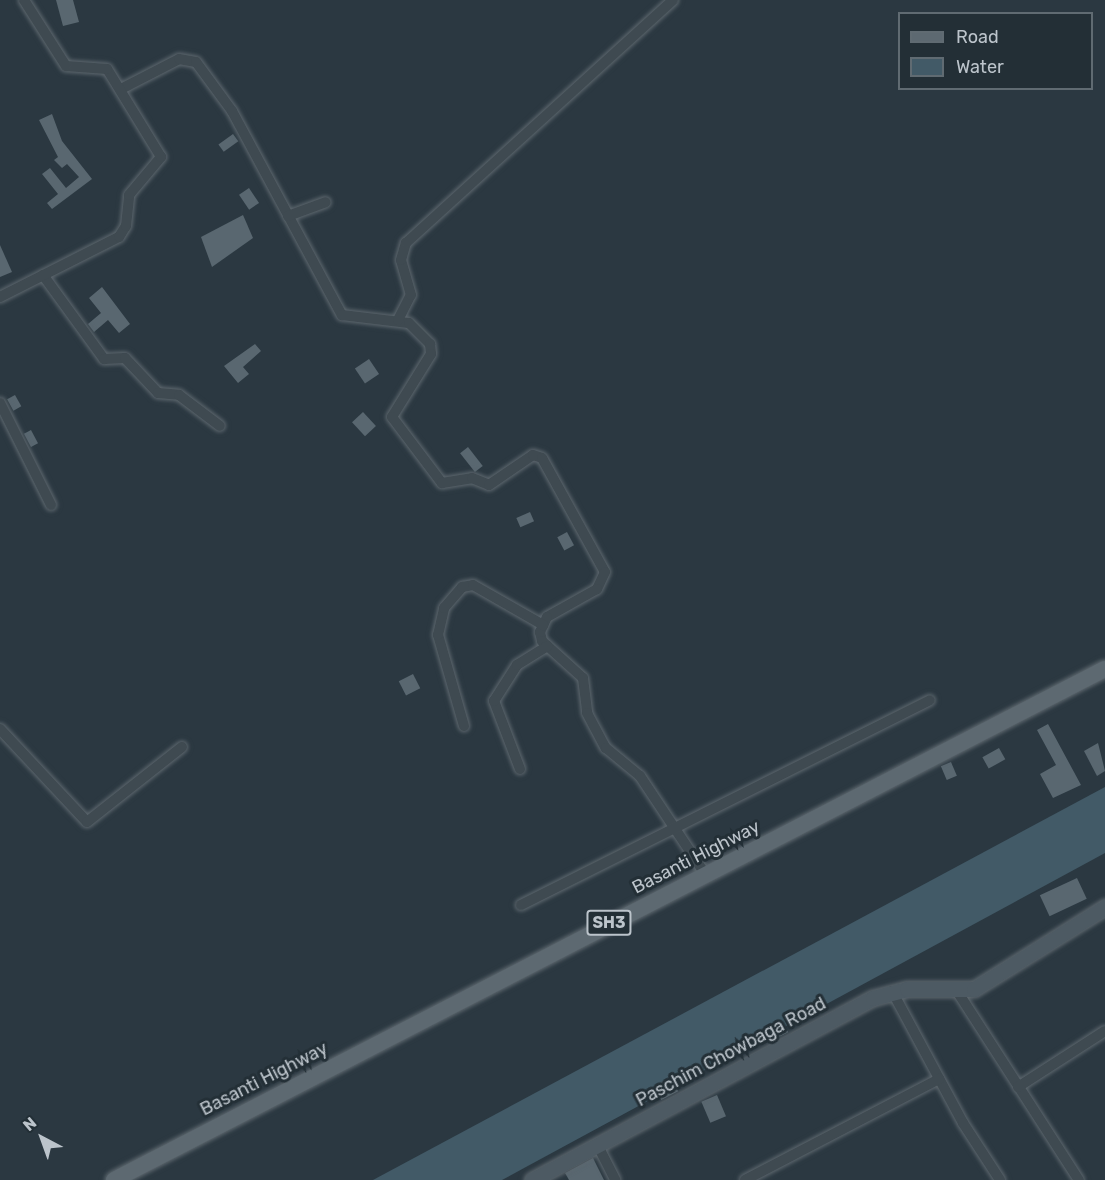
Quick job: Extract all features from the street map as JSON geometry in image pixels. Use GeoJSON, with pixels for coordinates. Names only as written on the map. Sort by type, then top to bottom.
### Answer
{"type":"FeatureCollection","features":[{"type":"Feature","properties":{"kind":"main road","name":"Basanti Highway"},"geometry":{"type":"LineString","coordinates":[[114,1180],[702,868],[1105,669]]}},
{"type":"Feature","properties":{"kind":"street"},"geometry":{"type":"LineString","coordinates":[[0,297],[119,237],[126,226],[129,195],[161,157],[120,88],[106,69],[66,66],[24,0]]}},
{"type":"Feature","properties":{"kind":"street"},"geometry":{"type":"LineString","coordinates":[[398,320],[411,295],[401,260],[406,243],[673,0]]}},
{"type":"Feature","properties":{"kind":"street"},"geometry":{"type":"LineString","coordinates":[[120,88],[179,59],[196,63],[232,111],[342,315],[409,322],[432,349],[394,412],[393,423],[422,460],[446,484],[472,478],[489,485],[533,455],[542,458],[605,572],[597,589],[565,604],[545,621]]}},
{"type":"Feature","properties":{"kind":"street"},"geometry":{"type":"LineString","coordinates":[[288,216],[326,202]]}},
{"type":"Feature","properties":{"kind":"street"},"geometry":{"type":"LineString","coordinates":[[43,274],[104,359],[125,358],[158,393],[179,395],[220,426]]}},
{"type":"Feature","properties":{"kind":"street"},"geometry":{"type":"LineString","coordinates":[[0,404],[51,505]]}},
{"type":"Feature","properties":{"kind":"street"},"geometry":{"type":"LineString","coordinates":[[464,726],[438,635],[444,608],[462,587],[473,585],[545,621]]}},
{"type":"Feature","properties":{"kind":"street"},"geometry":{"type":"LineString","coordinates":[[545,621],[547,646],[584,678],[587,712],[606,748],[634,769],[661,804],[702,868]]}},
{"type":"Feature","properties":{"kind":"street"},"geometry":{"type":"LineString","coordinates":[[520,770],[494,700],[518,665],[547,646]]}},
{"type":"Feature","properties":{"kind":"street"},"geometry":{"type":"LineString","coordinates":[[521,905],[930,700]]}},
{"type":"Feature","properties":{"kind":"street"},"geometry":{"type":"LineString","coordinates":[[0,729],[87,822],[182,747]]}},
{"type":"Feature","properties":{"kind":"street","name":"Paschim Chowbaga Road"},"geometry":{"type":"LineString","coordinates":[[532,1180],[892,991],[957,991],[994,980],[1062,934],[1102,912]]}},
{"type":"Feature","properties":{"kind":"street"},"geometry":{"type":"LineString","coordinates":[[892,991],[939,1079],[1000,1180]]}},
{"type":"Feature","properties":{"kind":"street"},"geometry":{"type":"LineString","coordinates":[[957,991],[1079,1180]]}},
{"type":"Feature","properties":{"kind":"street"},"geometry":{"type":"LineString","coordinates":[[1018,1087],[1105,1031]]}},
{"type":"Feature","properties":{"kind":"street"},"geometry":{"type":"LineString","coordinates":[[745,1180],[939,1079]]}},
{"type":"Feature","properties":{"kind":"street"},"geometry":{"type":"LineString","coordinates":[[597,1146],[615,1180]]}},
{"type":"Feature","properties":{"kind":"water"},"geometry":{"type":"Polygon","coordinates":[[[1105,787],[1105,853],[502,1180],[373,1180],[1105,787]]]}},
{"type":"Feature","properties":{"kind":"building"},"geometry":{"type":"Polygon","coordinates":[[[56,0],[73,0],[79,22],[63,26],[56,0]]]}},
{"type":"Feature","properties":{"kind":"building"},"geometry":{"type":"Polygon","coordinates":[[[52,114],[62,141],[92,179],[52,209],[47,203],[58,194],[42,174],[50,168],[66,188],[79,177],[67,164],[62,168],[54,160],[58,157],[39,120],[52,114]]]}},
{"type":"Feature","properties":{"kind":"building"},"geometry":{"type":"Polygon","coordinates":[[[233,134],[238,141],[224,152],[218,145],[233,134]]]}},
{"type":"Feature","properties":{"kind":"building"},"geometry":{"type":"Polygon","coordinates":[[[249,188],[259,203],[249,210],[239,195],[249,188]]]}},
{"type":"Feature","properties":{"kind":"building"},"geometry":{"type":"Polygon","coordinates":[[[243,215],[253,238],[212,267],[201,237],[243,215]]]}},
{"type":"Feature","properties":{"kind":"building"},"geometry":{"type":"Polygon","coordinates":[[[0,245],[12,272],[0,277],[0,245]]]}},
{"type":"Feature","properties":{"kind":"building"},"geometry":{"type":"Polygon","coordinates":[[[102,287],[130,324],[119,333],[108,320],[94,332],[88,324],[101,313],[89,298],[102,287]]]}},
{"type":"Feature","properties":{"kind":"building"},"geometry":{"type":"Polygon","coordinates":[[[255,344],[261,351],[243,367],[249,374],[238,383],[224,366],[255,344]]]}},
{"type":"Feature","properties":{"kind":"building"},"geometry":{"type":"Polygon","coordinates":[[[369,359],[379,374],[365,383],[355,369],[369,359]]]}},
{"type":"Feature","properties":{"kind":"building"},"geometry":{"type":"Polygon","coordinates":[[[15,395],[21,406],[13,411],[7,399],[15,395]]]}},
{"type":"Feature","properties":{"kind":"building"},"geometry":{"type":"Polygon","coordinates":[[[363,412],[376,426],[365,436],[352,422],[363,412]]]}},
{"type":"Feature","properties":{"kind":"building"},"geometry":{"type":"Polygon","coordinates":[[[31,430],[38,443],[31,447],[24,434],[31,430]]]}},
{"type":"Feature","properties":{"kind":"building"},"geometry":{"type":"Polygon","coordinates":[[[468,447],[483,466],[475,472],[460,453],[468,447]]]}},
{"type":"Feature","properties":{"kind":"building"},"geometry":{"type":"Polygon","coordinates":[[[530,512],[534,521],[520,527],[516,518],[530,512]]]}},
{"type":"Feature","properties":{"kind":"building"},"geometry":{"type":"Polygon","coordinates":[[[567,532],[574,545],[564,550],[557,537],[567,532]]]}},
{"type":"Feature","properties":{"kind":"building"},"geometry":{"type":"Polygon","coordinates":[[[413,674],[420,688],[406,696],[399,681],[413,674]]]}},
{"type":"Feature","properties":{"kind":"building"},"geometry":{"type":"Polygon","coordinates":[[[1048,724],[1081,785],[1053,798],[1040,774],[1056,765],[1037,730],[1048,724]]]}},
{"type":"Feature","properties":{"kind":"building"},"geometry":{"type":"Polygon","coordinates":[[[1098,743],[1105,771],[1097,776],[1084,751],[1098,743]]]}},
{"type":"Feature","properties":{"kind":"building"},"geometry":{"type":"Polygon","coordinates":[[[999,748],[1005,759],[989,769],[982,757],[999,748]]]}},
{"type":"Feature","properties":{"kind":"building"},"geometry":{"type":"Polygon","coordinates":[[[951,762],[957,776],[947,780],[941,766],[951,762]]]}},
{"type":"Feature","properties":{"kind":"building"},"geometry":{"type":"Polygon","coordinates":[[[1077,878],[1087,899],[1050,916],[1040,895],[1077,878]]]}},
{"type":"Feature","properties":{"kind":"building"},"geometry":{"type":"Polygon","coordinates":[[[785,1026],[788,1032],[770,1041],[767,1035],[785,1026]]]}},
{"type":"Feature","properties":{"kind":"building"},"geometry":{"type":"Polygon","coordinates":[[[671,1077],[678,1091],[661,1100],[654,1086],[671,1077]]]}},
{"type":"Feature","properties":{"kind":"building"},"geometry":{"type":"Polygon","coordinates":[[[717,1095],[726,1116],[710,1123],[701,1102],[717,1095]]]}},
{"type":"Feature","properties":{"kind":"building"},"geometry":{"type":"Polygon","coordinates":[[[593,1158],[604,1180],[569,1180],[565,1173],[593,1158]]]}}]}
